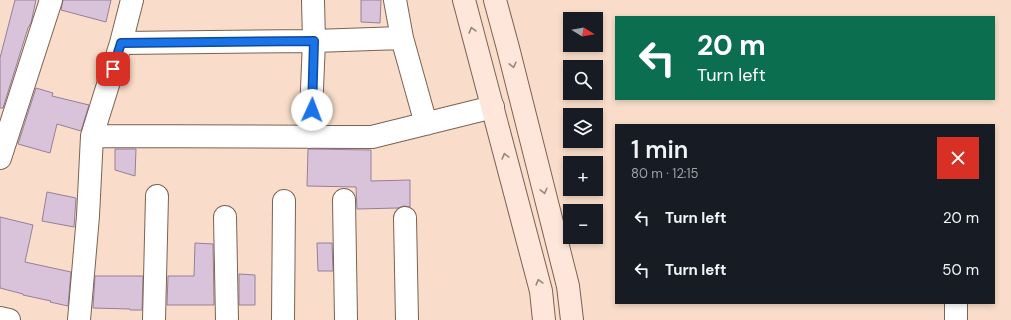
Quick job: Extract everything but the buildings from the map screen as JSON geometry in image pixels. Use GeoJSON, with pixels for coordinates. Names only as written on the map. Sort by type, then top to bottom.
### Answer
{"type":"FeatureCollection","features":[{"type":"Feature","properties":{"kind":"main road"},"geometry":{"type":"LineString","coordinates":[[464,0],[541,291],[544,320]]}},
{"type":"Feature","properties":{"kind":"main road"},"geometry":{"type":"LineString","coordinates":[[495,0],[568,286],[572,320]]}},
{"type":"Feature","properties":{"kind":"street"},"geometry":{"type":"LineString","coordinates":[[0,158],[51,0]]}},
{"type":"Feature","properties":{"kind":"street"},"geometry":{"type":"LineString","coordinates":[[79,320],[88,216],[92,136],[121,43],[132,0]]}},
{"type":"Feature","properties":{"kind":"street"},"geometry":{"type":"LineString","coordinates":[[310,137],[314,41],[313,0]]}},
{"type":"Feature","properties":{"kind":"street"},"geometry":{"type":"LineString","coordinates":[[394,0],[402,38],[426,124]]}},
{"type":"Feature","properties":{"kind":"street"},"geometry":{"type":"LineString","coordinates":[[121,43],[314,41],[402,38]]}},
{"type":"Feature","properties":{"kind":"street"},"geometry":{"type":"LineString","coordinates":[[92,136],[372,137],[493,107]]}},
{"type":"Feature","properties":{"kind":"street"},"geometry":{"type":"LineString","coordinates":[[154,320],[157,196]]}},
{"type":"Feature","properties":{"kind":"street"},"geometry":{"type":"LineString","coordinates":[[344,200],[346,320]]}},
{"type":"Feature","properties":{"kind":"street"},"geometry":{"type":"LineString","coordinates":[[283,320],[284,201]]}},
{"type":"Feature","properties":{"kind":"street"},"geometry":{"type":"LineString","coordinates":[[225,217],[227,320]]}},
{"type":"Feature","properties":{"kind":"street"},"geometry":{"type":"LineString","coordinates":[[405,218],[407,320]]}},
{"type":"Feature","properties":{"kind":"street"},"geometry":{"type":"LineString","coordinates":[[0,318],[9,320]]}},
{"type":"Feature","properties":{"kind":"route"},"geometry":{"type":"LineString","coordinates":[[113,69],[121,43],[314,41],[312,110]]}}]}
